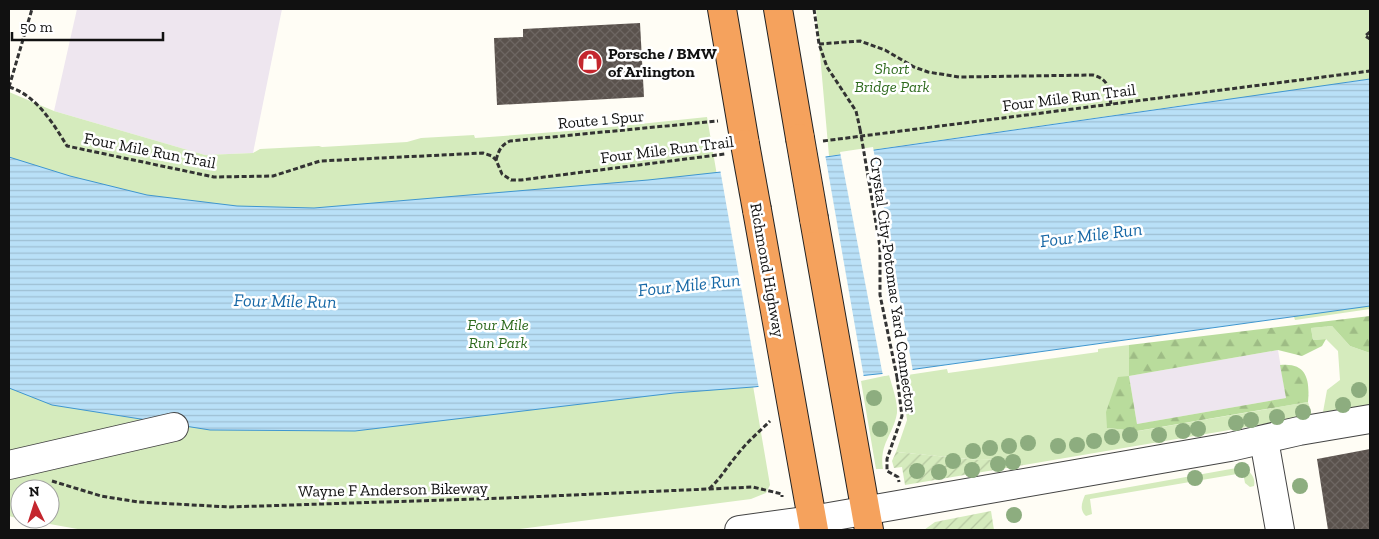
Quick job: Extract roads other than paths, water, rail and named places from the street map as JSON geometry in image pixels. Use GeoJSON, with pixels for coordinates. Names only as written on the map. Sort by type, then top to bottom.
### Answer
{"type":"FeatureCollection","features":[{"type":"Feature","properties":{"kind":"highway","name":"Richmond Highway"},"geometry":{"type":"LineString","coordinates":[[722,9],[739,148],[790,394],[813,525]]}},
{"type":"Feature","properties":{"kind":"highway"},"geometry":{"type":"LineString","coordinates":[[778,9],[810,140],[843,386],[867,520]]}},
{"type":"Feature","properties":{"kind":"lane"},"geometry":{"type":"LineString","coordinates":[[739,530],[867,520],[1264,440],[1300,431],[1370,419]]}},
{"type":"Feature","properties":{"kind":"lane"},"geometry":{"type":"LineString","coordinates":[[9,464],[174,427]]}},
{"type":"Feature","properties":{"kind":"lane"},"geometry":{"type":"LineString","coordinates":[[1264,440],[1280,530]]}},
{"type":"Feature","properties":{"kind":"water","name":"Four Mile Run"},"geometry":{"type":"Polygon","coordinates":[[[1370,79],[1370,306],[887,373],[674,393],[355,431],[210,430],[52,405],[9,388],[9,157],[70,176],[147,195],[237,206],[314,208],[648,180],[721,172],[1370,79]]]}},
{"type":"Feature","properties":{"kind":"place","name":"Porsche / BMW of Arlington"},"geometry":{"type":"Point","coordinates":[590,62]}},
{"type":"Feature","properties":{"kind":"park label","name":"Short Bridge Park"},"geometry":{"type":"Point","coordinates":[892,77]}},
{"type":"Feature","properties":{"kind":"park label","name":"Four Mile Run Park"},"geometry":{"type":"Point","coordinates":[498,333]}}]}
